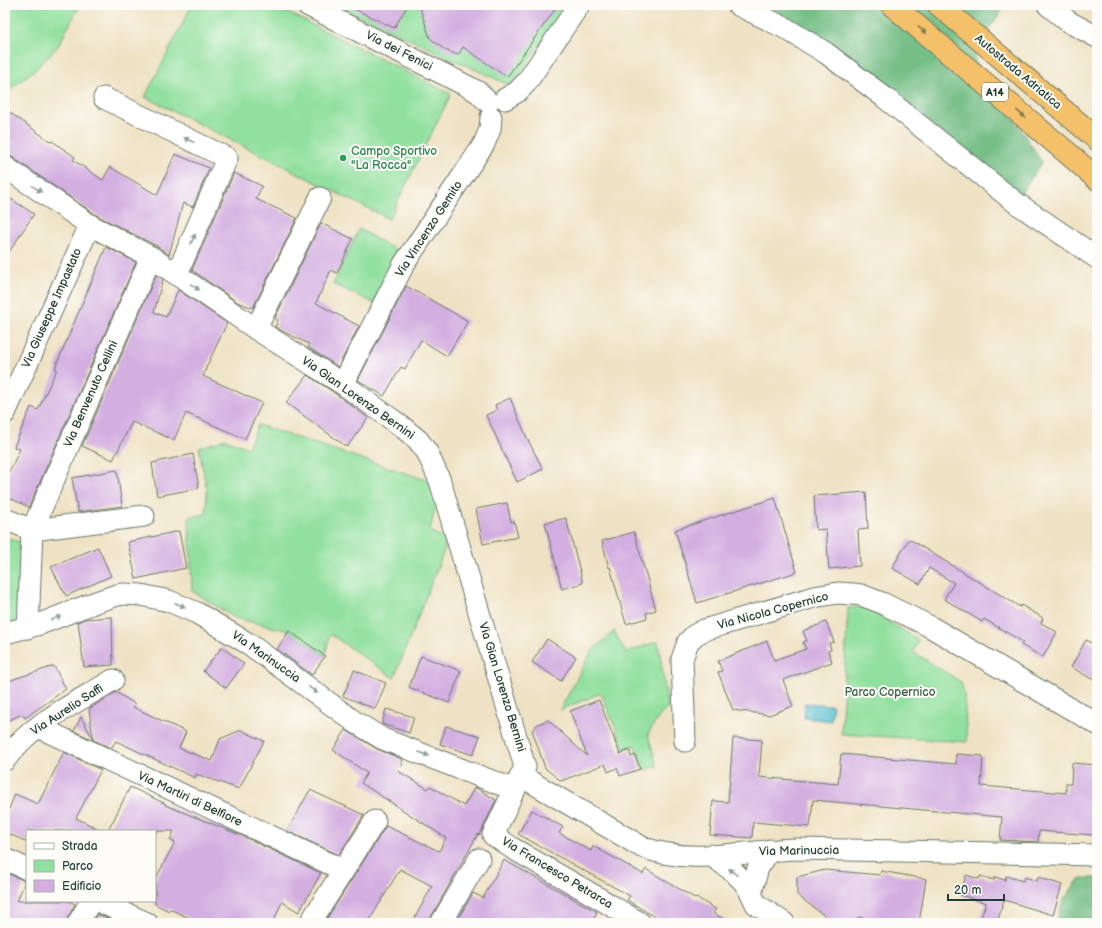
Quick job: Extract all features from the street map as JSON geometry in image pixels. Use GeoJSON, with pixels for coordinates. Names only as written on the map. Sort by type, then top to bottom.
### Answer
{"type":"FeatureCollection","features":[{"type":"Feature","properties":{"kind":"highway","name":"A14"},"geometry":{"type":"LineString","coordinates":[[892,5],[1097,179]]}},
{"type":"Feature","properties":{"kind":"highway","name":"Autostrada Adriatica"},"geometry":{"type":"LineString","coordinates":[[938,5],[1097,139]]}},
{"type":"Feature","properties":{"kind":"street","name":"Via dei Fenici"},"geometry":{"type":"LineString","coordinates":[[307,5],[465,85],[478,92],[495,106]]}},
{"type":"Feature","properties":{"kind":"street"},"geometry":{"type":"LineString","coordinates":[[495,106],[517,92],[526,83],[579,5]]}},
{"type":"Feature","properties":{"kind":"street"},"geometry":{"type":"LineString","coordinates":[[738,5],[822,50],[884,97],[1015,202],[1097,258]]}},
{"type":"Feature","properties":{"kind":"street"},"geometry":{"type":"LineString","coordinates":[[1048,5],[1070,22],[1097,37]]}},
{"type":"Feature","properties":{"kind":"street"},"geometry":{"type":"LineString","coordinates":[[104,98],[227,158],[177,274]]}},
{"type":"Feature","properties":{"kind":"street","name":"Via Vincenzo Gemito"},"geometry":{"type":"LineString","coordinates":[[343,384],[404,264],[482,147],[488,136],[495,106]]}},
{"type":"Feature","properties":{"kind":"street","name":"Via Gian Lorenzo Bernini"},"geometry":{"type":"LineString","coordinates":[[5,167],[90,225],[151,257],[256,329],[343,384],[410,433],[423,446],[433,463],[525,767],[494,835]]}},
{"type":"Feature","properties":{"kind":"street"},"geometry":{"type":"LineString","coordinates":[[256,329],[320,198]]}},
{"type":"Feature","properties":{"kind":"street","name":"Via Giuseppe Impastato"},"geometry":{"type":"LineString","coordinates":[[5,413],[10,385],[90,225]]}},
{"type":"Feature","properties":{"kind":"street","name":"Via Benvenuto Cellini"},"geometry":{"type":"LineString","coordinates":[[28,628],[32,530],[151,257]]}},
{"type":"Feature","properties":{"kind":"street"},"geometry":{"type":"LineString","coordinates":[[5,519],[32,530],[144,516]]}},
{"type":"Feature","properties":{"kind":"street","name":"Via Nicola Copernico"},"geometry":{"type":"LineString","coordinates":[[685,741],[682,659],[688,642],[694,635],[704,630],[803,600],[838,593],[853,594],[875,600],[930,626],[1097,724]]}},
{"type":"Feature","properties":{"kind":"street","name":"Via Marinuccia"},"geometry":{"type":"LineString","coordinates":[[5,634],[28,628],[117,595],[141,595],[169,601],[197,613],[249,644],[355,722],[383,739],[518,783],[642,847],[658,853],[675,856],[699,856],[797,849],[1097,854]]}},
{"type":"Feature","properties":{"kind":"street","name":"Via Aurelio Saffi"},"geometry":{"type":"LineString","coordinates":[[5,760],[21,741],[38,727],[113,680]]}},
{"type":"Feature","properties":{"kind":"street","name":"Via Martiri di Belfiore"},"geometry":{"type":"LineString","coordinates":[[38,727],[343,870]]}},
{"type":"Feature","properties":{"kind":"street"},"geometry":{"type":"LineString","coordinates":[[310,923],[375,821]]}},
{"type":"Feature","properties":{"kind":"street","name":"Via Francesco Petrarca"},"geometry":{"type":"LineString","coordinates":[[494,835],[512,848],[640,923]]}},
{"type":"Feature","properties":{"kind":"street"},"geometry":{"type":"LineString","coordinates":[[752,893],[758,868],[770,850]]}},
{"type":"Feature","properties":{"kind":"street"},"geometry":{"type":"LineString","coordinates":[[711,855],[734,872],[743,881],[752,893],[756,904],[784,923]]}},
{"type":"Feature","properties":{"kind":"street"},"geometry":{"type":"LineString","coordinates":[[5,859],[26,869]]}},
{"type":"Feature","properties":{"kind":"street"},"geometry":{"type":"LineString","coordinates":[[446,921],[479,859]]}},
{"type":"Feature","properties":{"kind":"street"},"geometry":{"type":"LineString","coordinates":[[78,923],[90,902]]}},
{"type":"Feature","properties":{"kind":"street"},"geometry":{"type":"LineString","coordinates":[[100,902],[147,923]]}},
{"type":"Feature","properties":{"kind":"green space"},"geometry":{"type":"Polygon","coordinates":[[[5,5],[80,5],[58,46],[37,68],[9,90],[5,87],[5,5]]]}},
{"type":"Feature","properties":{"kind":"green space","name":"Campo Sportivo \"La Rocca\""},"geometry":{"type":"Polygon","coordinates":[[[192,5],[273,5],[451,94],[389,219],[145,97],[192,5]]]}},
{"type":"Feature","properties":{"kind":"green space"},"geometry":{"type":"Polygon","coordinates":[[[335,5],[568,5],[511,86],[335,5]]]}},
{"type":"Feature","properties":{"kind":"green space"},"geometry":{"type":"Polygon","coordinates":[[[738,5],[1006,5],[989,29],[974,58],[1042,162],[1015,202],[884,97],[738,5]]]}},
{"type":"Feature","properties":{"kind":"green space"},"geometry":{"type":"Polygon","coordinates":[[[359,229],[401,253],[374,303],[333,284],[359,229]]]}},
{"type":"Feature","properties":{"kind":"green space"},"geometry":{"type":"Polygon","coordinates":[[[258,425],[430,481],[436,504],[430,531],[448,541],[394,678],[330,634],[325,656],[289,631],[235,618],[192,591],[189,517],[206,514],[207,491],[199,448],[225,439],[248,448],[258,425]]]}},
{"type":"Feature","properties":{"kind":"green space"},"geometry":{"type":"Polygon","coordinates":[[[5,537],[22,543],[21,626],[5,629],[5,537]]]}},
{"type":"Feature","properties":{"kind":"green space","name":"Parco Copernico"},"geometry":{"type":"Polygon","coordinates":[[[865,607],[918,640],[913,652],[961,682],[964,694],[967,742],[841,734],[848,608],[865,607]]]}},
{"type":"Feature","properties":{"kind":"green space"},"geometry":{"type":"Polygon","coordinates":[[[614,631],[626,653],[658,641],[668,708],[656,720],[648,735],[657,766],[644,770],[634,745],[624,749],[601,693],[560,710],[591,652],[614,631]]]}},
{"type":"Feature","properties":{"kind":"green space"},"geometry":{"type":"Polygon","coordinates":[[[1080,878],[1097,878],[1097,923],[1056,923],[1063,900],[1080,878]]]}},
{"type":"Feature","properties":{"kind":"water"},"geometry":{"type":"Polygon","coordinates":[[[805,703],[833,705],[831,721],[804,718],[805,703]]]}},
{"type":"Feature","properties":{"kind":"building"},"geometry":{"type":"Polygon","coordinates":[[[346,5],[408,5],[394,28],[346,5]]]}},
{"type":"Feature","properties":{"kind":"building"},"geometry":{"type":"Polygon","coordinates":[[[419,5],[558,5],[507,77],[463,47],[458,55],[445,50],[430,38],[419,5]]]}},
{"type":"Feature","properties":{"kind":"building"},"geometry":{"type":"Polygon","coordinates":[[[5,109],[51,142],[52,141],[75,157],[73,160],[103,180],[110,167],[157,195],[175,154],[209,168],[193,207],[183,203],[169,255],[157,246],[96,215],[12,157],[5,155],[5,109]]]}},
{"type":"Feature","properties":{"kind":"building"},"geometry":{"type":"Polygon","coordinates":[[[234,173],[262,186],[256,199],[297,218],[253,308],[237,302],[192,270],[234,173]]]}},
{"type":"Feature","properties":{"kind":"building"},"geometry":{"type":"Polygon","coordinates":[[[5,195],[34,214],[5,258],[5,195]]]}},
{"type":"Feature","properties":{"kind":"building"},"geometry":{"type":"Polygon","coordinates":[[[321,223],[353,239],[337,273],[331,270],[316,303],[359,326],[338,367],[308,347],[309,344],[275,327],[278,320],[275,318],[321,223]]]}},
{"type":"Feature","properties":{"kind":"building"},"geometry":{"type":"Polygon","coordinates":[[[106,247],[136,262],[29,507],[5,496],[5,481],[20,449],[14,447],[31,407],[38,410],[57,369],[55,368],[106,247]]]}},
{"type":"Feature","properties":{"kind":"building"},"geometry":{"type":"Polygon","coordinates":[[[156,275],[163,279],[154,312],[166,317],[178,290],[227,323],[203,376],[262,403],[245,439],[186,413],[174,440],[132,422],[113,460],[82,446],[156,275]]]}},
{"type":"Feature","properties":{"kind":"building"},"geometry":{"type":"Polygon","coordinates":[[[406,286],[468,321],[447,356],[421,340],[405,369],[401,367],[384,396],[358,380],[406,286]]]}},
{"type":"Feature","properties":{"kind":"building"},"geometry":{"type":"Polygon","coordinates":[[[307,375],[368,418],[347,447],[286,403],[307,375]]]}},
{"type":"Feature","properties":{"kind":"building"},"geometry":{"type":"Polygon","coordinates":[[[510,398],[528,440],[543,469],[517,482],[486,415],[497,410],[495,405],[510,398]]]}},
{"type":"Feature","properties":{"kind":"building"},"geometry":{"type":"Polygon","coordinates":[[[193,454],[199,488],[157,496],[152,463],[193,454]]]}},
{"type":"Feature","properties":{"kind":"building"},"geometry":{"type":"Polygon","coordinates":[[[117,470],[122,506],[78,512],[72,478],[117,470]]]}},
{"type":"Feature","properties":{"kind":"building"},"geometry":{"type":"Polygon","coordinates":[[[866,492],[868,529],[858,530],[860,566],[829,569],[826,529],[816,530],[814,496],[866,492]]]}},
{"type":"Feature","properties":{"kind":"building"},"geometry":{"type":"Polygon","coordinates":[[[775,498],[797,572],[697,603],[675,530],[775,498]]]}},
{"type":"Feature","properties":{"kind":"building"},"geometry":{"type":"Polygon","coordinates":[[[507,503],[511,522],[514,521],[518,537],[483,544],[476,509],[507,503]]]}},
{"type":"Feature","properties":{"kind":"building"},"geometry":{"type":"Polygon","coordinates":[[[566,518],[583,583],[562,589],[545,523],[566,518]]]}},
{"type":"Feature","properties":{"kind":"building"},"geometry":{"type":"Polygon","coordinates":[[[179,531],[186,568],[136,579],[128,542],[179,531]]]}},
{"type":"Feature","properties":{"kind":"building"},"geometry":{"type":"Polygon","coordinates":[[[634,532],[656,610],[646,613],[647,618],[626,624],[602,541],[634,532]]]}},
{"type":"Feature","properties":{"kind":"building"},"geometry":{"type":"Polygon","coordinates":[[[909,539],[1020,607],[1021,605],[1043,618],[1041,623],[1057,632],[1043,657],[1021,645],[1023,642],[984,619],[982,622],[944,599],[954,583],[929,568],[920,584],[892,568],[909,539]]]}},
{"type":"Feature","properties":{"kind":"building"},"geometry":{"type":"Polygon","coordinates":[[[98,547],[111,576],[66,596],[51,567],[98,547]]]}},
{"type":"Feature","properties":{"kind":"building"},"geometry":{"type":"Polygon","coordinates":[[[112,617],[113,665],[84,667],[78,622],[84,619],[112,617]]]}},
{"type":"Feature","properties":{"kind":"building"},"geometry":{"type":"Polygon","coordinates":[[[826,622],[834,642],[829,643],[831,650],[828,651],[832,662],[783,680],[793,706],[769,715],[733,710],[718,672],[722,671],[718,661],[767,641],[774,660],[806,649],[803,642],[807,641],[803,631],[826,622]]]}},
{"type":"Feature","properties":{"kind":"building"},"geometry":{"type":"Polygon","coordinates":[[[289,631],[325,656],[312,675],[277,649],[289,631]]]}},
{"type":"Feature","properties":{"kind":"building"},"geometry":{"type":"Polygon","coordinates":[[[547,639],[576,657],[561,681],[532,662],[547,639]]]}},
{"type":"Feature","properties":{"kind":"building"},"geometry":{"type":"Polygon","coordinates":[[[1086,640],[1097,646],[1097,682],[1071,667],[1086,640]]]}},
{"type":"Feature","properties":{"kind":"building"},"geometry":{"type":"Polygon","coordinates":[[[222,647],[244,664],[226,688],[203,671],[222,647]]]}},
{"type":"Feature","properties":{"kind":"building"},"geometry":{"type":"Polygon","coordinates":[[[421,656],[461,671],[449,703],[409,687],[421,656]]]}},
{"type":"Feature","properties":{"kind":"building"},"geometry":{"type":"Polygon","coordinates":[[[54,666],[66,689],[25,718],[22,714],[5,722],[5,682],[54,666]]]}},
{"type":"Feature","properties":{"kind":"building"},"geometry":{"type":"Polygon","coordinates":[[[354,670],[386,683],[375,709],[343,696],[354,670]]]}},
{"type":"Feature","properties":{"kind":"building"},"geometry":{"type":"Polygon","coordinates":[[[116,692],[135,704],[133,707],[186,732],[179,748],[212,761],[220,739],[241,730],[264,741],[239,789],[196,774],[195,778],[116,741],[111,748],[74,731],[81,717],[93,739],[89,709],[116,692]]]}},
{"type":"Feature","properties":{"kind":"building"},"geometry":{"type":"Polygon","coordinates":[[[599,700],[620,754],[629,750],[631,757],[635,755],[640,769],[620,776],[617,768],[608,772],[605,764],[561,781],[545,768],[532,730],[538,724],[548,720],[587,756],[570,711],[599,700]]]}},
{"type":"Feature","properties":{"kind":"building"},"geometry":{"type":"Polygon","coordinates":[[[386,709],[414,717],[409,733],[382,724],[386,709]]]}},
{"type":"Feature","properties":{"kind":"building"},"geometry":{"type":"Polygon","coordinates":[[[446,726],[480,736],[473,755],[440,744],[446,726]]]}},
{"type":"Feature","properties":{"kind":"building"},"geometry":{"type":"Polygon","coordinates":[[[346,730],[377,749],[402,759],[401,763],[403,764],[398,771],[428,789],[430,786],[464,806],[475,787],[496,800],[483,828],[479,835],[478,834],[429,923],[412,923],[432,886],[400,869],[368,923],[324,923],[386,826],[439,851],[446,838],[361,783],[367,773],[333,750],[346,730]]]}},
{"type":"Feature","properties":{"kind":"building"},"geometry":{"type":"Polygon","coordinates":[[[733,738],[762,740],[759,777],[838,784],[841,754],[956,764],[956,754],[983,756],[981,786],[1066,793],[1066,784],[1071,784],[1072,763],[1097,765],[1097,808],[1095,808],[1093,835],[1039,831],[1038,842],[1000,840],[1002,817],[813,800],[810,827],[753,822],[752,838],[710,835],[713,801],[728,802],[733,738]]]}},
{"type":"Feature","properties":{"kind":"building"},"geometry":{"type":"Polygon","coordinates":[[[64,752],[101,770],[76,818],[101,830],[26,830],[26,842],[5,832],[5,819],[15,794],[38,804],[64,752]]]}},
{"type":"Feature","properties":{"kind":"building"},"geometry":{"type":"Polygon","coordinates":[[[130,787],[166,804],[165,805],[240,835],[321,873],[299,912],[282,902],[273,923],[200,923],[170,909],[169,911],[155,904],[156,878],[175,842],[170,840],[174,831],[108,830],[130,787]]]}},
{"type":"Feature","properties":{"kind":"building"},"geometry":{"type":"Polygon","coordinates":[[[310,790],[364,815],[339,855],[287,831],[310,790]]]}},
{"type":"Feature","properties":{"kind":"building"},"geometry":{"type":"Polygon","coordinates":[[[532,810],[563,827],[559,833],[591,851],[593,846],[643,874],[646,869],[696,899],[697,898],[716,909],[713,913],[731,923],[665,923],[627,900],[630,896],[518,834],[532,810]]]}},
{"type":"Feature","properties":{"kind":"building"},"geometry":{"type":"Polygon","coordinates":[[[504,860],[597,912],[592,923],[465,923],[458,919],[473,893],[483,898],[504,860]]]}},
{"type":"Feature","properties":{"kind":"building"},"geometry":{"type":"Polygon","coordinates":[[[825,870],[880,875],[881,871],[926,879],[919,923],[890,923],[858,917],[857,923],[834,923],[797,895],[797,877],[825,870]]]}},
{"type":"Feature","properties":{"kind":"building"},"geometry":{"type":"Polygon","coordinates":[[[5,872],[25,881],[17,901],[71,902],[75,904],[66,923],[5,923],[5,872]]]}},
{"type":"Feature","properties":{"kind":"building"},"geometry":{"type":"Polygon","coordinates":[[[966,875],[979,879],[980,876],[994,880],[995,877],[1005,880],[1006,876],[1023,881],[1025,877],[1037,881],[1038,877],[1062,885],[1053,915],[1004,900],[997,923],[979,923],[986,903],[960,895],[966,875]]]}},
{"type":"Feature","properties":{"kind":"building"},"geometry":{"type":"Polygon","coordinates":[[[97,914],[118,923],[92,923],[97,914]]]}},
{"type":"Feature","properties":{"kind":"place","name":"Campo Sportivo \"La Rocca\""},"geometry":{"type":"Point","coordinates":[343,158]}}]}
